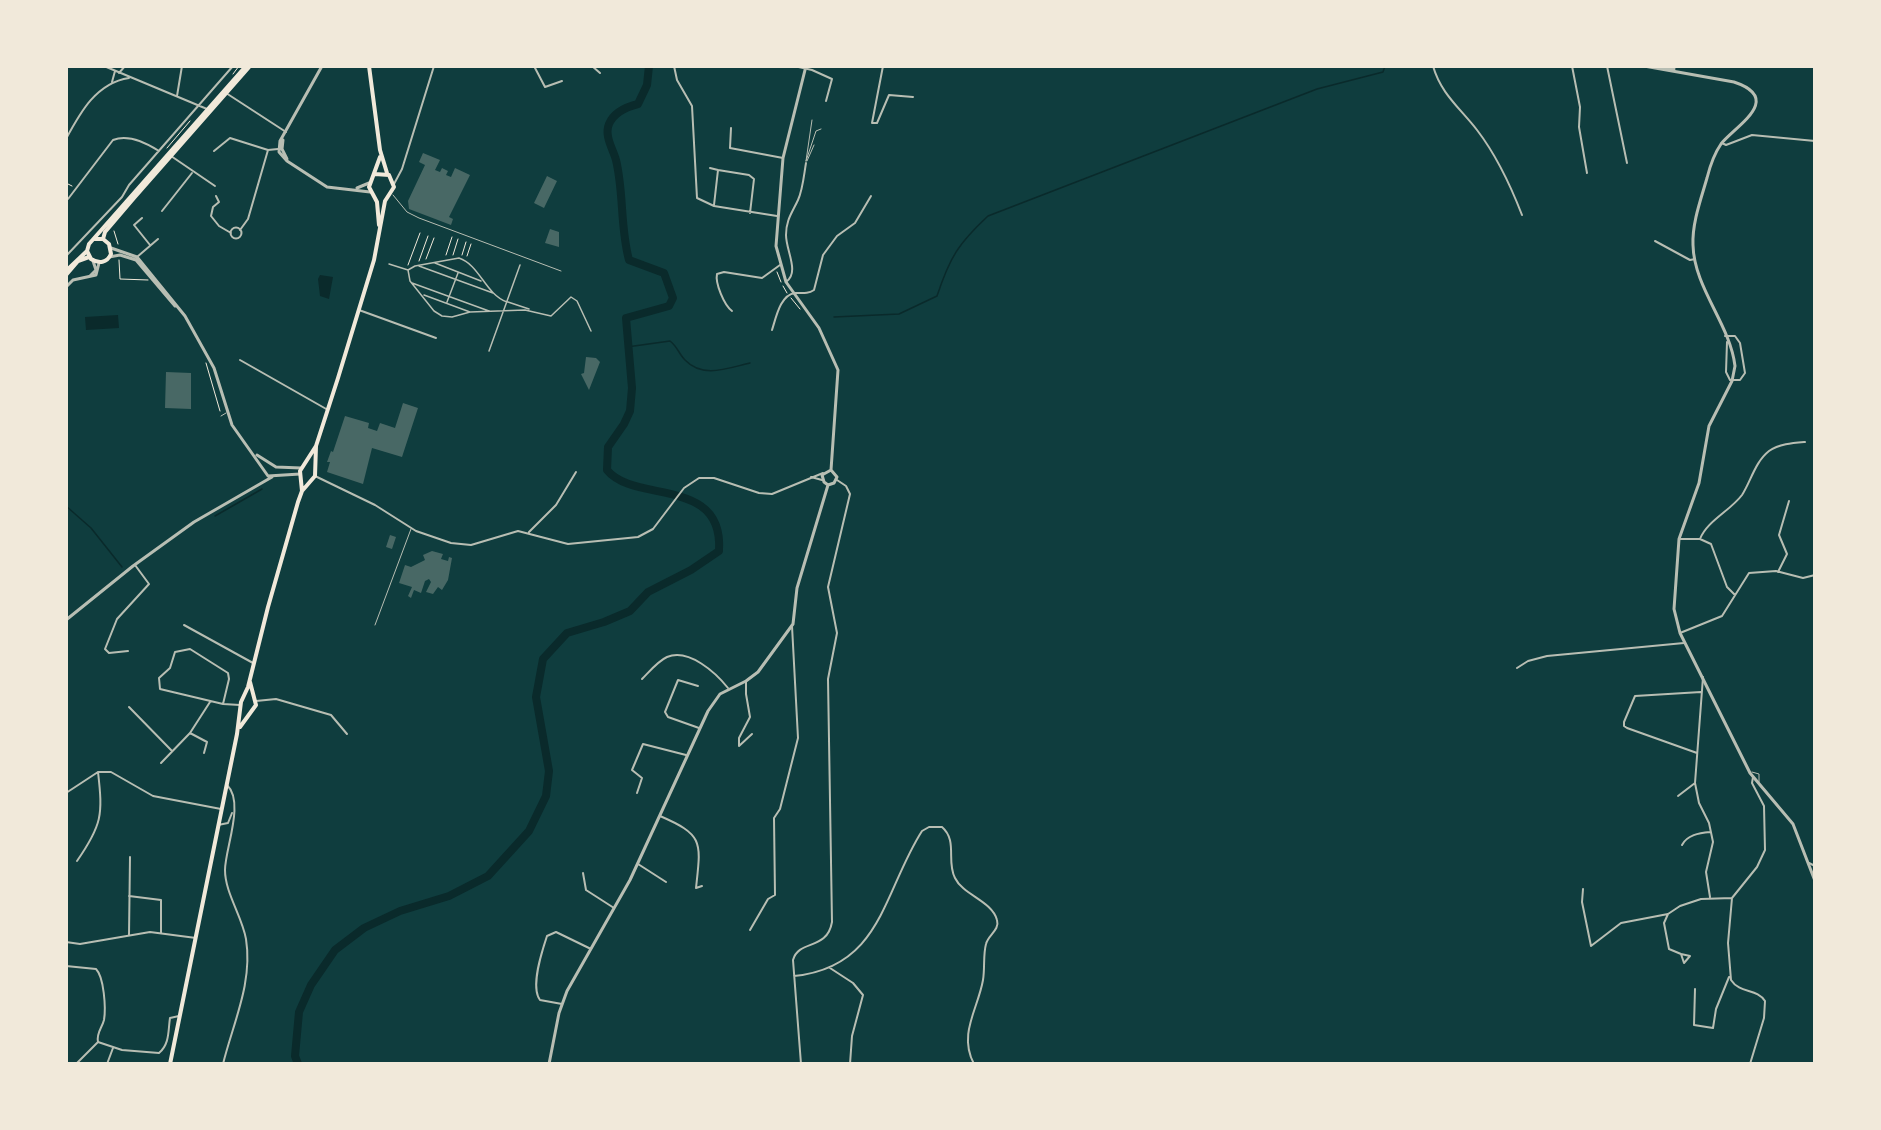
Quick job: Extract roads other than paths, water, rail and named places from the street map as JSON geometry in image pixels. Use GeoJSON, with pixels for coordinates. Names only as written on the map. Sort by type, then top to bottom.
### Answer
{"type":"FeatureCollection","features":[{"type":"Feature","properties":{"kind":"main road"},"geometry":{"type":"LineString","coordinates":[[207,111],[226,93],[248,66]]}},
{"type":"Feature","properties":{"kind":"main road"},"geometry":{"type":"LineString","coordinates":[[66,271],[87,251],[89,244],[248,66]]}},
{"type":"Feature","properties":{"kind":"main road"},"geometry":{"type":"LineString","coordinates":[[302,491],[315,476],[316,446],[359,310],[379,231],[394,184],[380,150],[369,66]]}},
{"type":"Feature","properties":{"kind":"main road"},"geometry":{"type":"LineString","coordinates":[[200,120],[198,108],[207,111]]}},
{"type":"Feature","properties":{"kind":"main road"},"geometry":{"type":"LineString","coordinates":[[379,231],[378,206],[369,183],[375,174],[380,150]]}},
{"type":"Feature","properties":{"kind":"main road"},"geometry":{"type":"LineString","coordinates":[[103,239],[105,232],[168,154]]}},
{"type":"Feature","properties":{"kind":"main road"},"geometry":{"type":"LineString","coordinates":[[375,174],[389,175]]}},
{"type":"Feature","properties":{"kind":"main road"},"geometry":{"type":"LineString","coordinates":[[372,194],[390,195]]}},
{"type":"Feature","properties":{"kind":"main road"},"geometry":{"type":"LineString","coordinates":[[66,275],[78,261],[91,259],[99,262],[109,257],[111,248],[103,239],[95,239]]}},
{"type":"Feature","properties":{"kind":"main road"},"geometry":{"type":"LineString","coordinates":[[87,251],[91,259]]}},
{"type":"Feature","properties":{"kind":"main road"},"geometry":{"type":"LineString","coordinates":[[170,1064],[241,707],[302,491],[303,467],[316,446]]}},
{"type":"Feature","properties":{"kind":"main road"},"geometry":{"type":"LineString","coordinates":[[303,467],[314,469]]}},
{"type":"Feature","properties":{"kind":"main road"},"geometry":{"type":"LineString","coordinates":[[301,476],[310,481]]}},
{"type":"Feature","properties":{"kind":"main road"},"geometry":{"type":"LineString","coordinates":[[237,734],[250,711],[254,709],[255,698],[250,679]]}},
{"type":"Feature","properties":{"kind":"main road"},"geometry":{"type":"LineString","coordinates":[[245,696],[255,698]]}},
{"type":"Feature","properties":{"kind":"main road"},"geometry":{"type":"LineString","coordinates":[[241,707],[250,711]]}},
{"type":"Feature","properties":{"kind":"street"},"geometry":{"type":"LineString","coordinates":[[104,66],[198,108]]}},
{"type":"Feature","properties":{"kind":"street"},"geometry":{"type":"LineString","coordinates":[[119,73],[125,66]]}},
{"type":"Feature","properties":{"kind":"street"},"geometry":{"type":"LineString","coordinates":[[177,97],[182,66]]}},
{"type":"Feature","properties":{"kind":"street"},"geometry":{"type":"LineString","coordinates":[[66,256],[95,226],[233,66]]}},
{"type":"Feature","properties":{"kind":"street"},"geometry":{"type":"LineString","coordinates":[[280,149],[284,134],[322,66]]}},
{"type":"Feature","properties":{"kind":"street"},"geometry":{"type":"LineString","coordinates":[[394,184],[401,172],[434,66]]}},
{"type":"Feature","properties":{"kind":"street"},"geometry":{"type":"LineString","coordinates":[[534,66],[544,87],[561,81]]}},
{"type":"Feature","properties":{"kind":"street"},"geometry":{"type":"LineString","coordinates":[[592,66],[600,73]]}},
{"type":"Feature","properties":{"kind":"street"},"geometry":{"type":"LineString","coordinates":[[674,66],[678,80],[692,106],[695,137],[695,193],[700,202],[750,213],[777,216]]}},
{"type":"Feature","properties":{"kind":"street"},"geometry":{"type":"LineString","coordinates":[[794,66],[806,67],[832,79],[826,101]]}},
{"type":"Feature","properties":{"kind":"street"},"geometry":{"type":"LineString","coordinates":[[883,66],[872,123],[877,123],[889,95],[914,97]]}},
{"type":"Feature","properties":{"kind":"street"},"geometry":{"type":"LineString","coordinates":[[1433,66],[1449,101],[1477,130],[1503,169],[1522,215]]}},
{"type":"Feature","properties":{"kind":"street"},"geometry":{"type":"LineString","coordinates":[[1572,66],[1580,107],[1579,127],[1587,173]]}},
{"type":"Feature","properties":{"kind":"street"},"geometry":{"type":"LineString","coordinates":[[1607,66],[1627,163]]}},
{"type":"Feature","properties":{"kind":"street"},"geometry":{"type":"LineString","coordinates":[[1646,66],[1741,84],[1752,94],[1752,115],[1722,143],[1710,168],[1693,239],[1695,259],[1734,361],[1732,381],[1709,426],[1699,483],[1679,539],[1674,603],[1680,633],[1751,775],[1793,824],[1815,881]]}},
{"type":"Feature","properties":{"kind":"street"},"geometry":{"type":"LineString","coordinates":[[1661,66],[1696,75]]}},
{"type":"Feature","properties":{"kind":"street"},"geometry":{"type":"LineString","coordinates":[[806,67],[783,158],[776,246],[778,266],[790,294],[819,328],[838,370],[831,470]]}},
{"type":"Feature","properties":{"kind":"street"},"geometry":{"type":"LineString","coordinates":[[112,82],[115,71]]}},
{"type":"Feature","properties":{"kind":"street"},"geometry":{"type":"LineString","coordinates":[[66,139],[89,101],[112,82],[132,78]]}},
{"type":"Feature","properties":{"kind":"street"},"geometry":{"type":"LineString","coordinates":[[226,93],[284,134]]}},
{"type":"Feature","properties":{"kind":"street"},"geometry":{"type":"LineString","coordinates":[[731,128],[730,148],[783,158]]}},
{"type":"Feature","properties":{"kind":"street"},"geometry":{"type":"LineString","coordinates":[[1722,143],[1726,145],[1752,135],[1815,141]]}},
{"type":"Feature","properties":{"kind":"street"},"geometry":{"type":"LineString","coordinates":[[68,199],[112,140],[119,137],[134,139],[159,151]]}},
{"type":"Feature","properties":{"kind":"street"},"geometry":{"type":"LineString","coordinates":[[214,151],[230,138],[268,150],[280,149]]}},
{"type":"Feature","properties":{"kind":"street"},"geometry":{"type":"LineString","coordinates":[[280,149],[290,163],[327,187],[354,189],[372,194]]}},
{"type":"Feature","properties":{"kind":"street"},"geometry":{"type":"LineString","coordinates":[[216,196],[219,202],[213,207],[211,216],[219,226],[231,233],[234,238],[238,238],[241,236],[240,230],[248,219],[268,150]]}},
{"type":"Feature","properties":{"kind":"street"},"geometry":{"type":"LineString","coordinates":[[168,154],[192,173],[215,186]]}},
{"type":"Feature","properties":{"kind":"street"},"geometry":{"type":"LineString","coordinates":[[786,282],[794,272],[788,255],[788,216],[799,197],[806,163]]}},
{"type":"Feature","properties":{"kind":"street"},"geometry":{"type":"LineString","coordinates":[[710,168],[752,176],[750,213]]}},
{"type":"Feature","properties":{"kind":"street"},"geometry":{"type":"LineString","coordinates":[[714,206],[718,170]]}},
{"type":"Feature","properties":{"kind":"street"},"geometry":{"type":"LineString","coordinates":[[389,175],[401,172]]}},
{"type":"Feature","properties":{"kind":"street"},"geometry":{"type":"LineString","coordinates":[[162,210],[192,173]]}},
{"type":"Feature","properties":{"kind":"street"},"geometry":{"type":"LineString","coordinates":[[354,189],[369,183]]}},
{"type":"Feature","properties":{"kind":"street"},"geometry":{"type":"LineString","coordinates":[[772,330],[782,303],[790,294],[807,293],[814,290],[823,255],[837,236],[855,223],[871,196]]}},
{"type":"Feature","properties":{"kind":"street"},"geometry":{"type":"LineString","coordinates":[[142,218],[134,225],[150,245]]}},
{"type":"Feature","properties":{"kind":"street"},"geometry":{"type":"LineString","coordinates":[[231,233],[234,228],[240,230]]}},
{"type":"Feature","properties":{"kind":"street"},"geometry":{"type":"LineString","coordinates":[[137,257],[158,238]]}},
{"type":"Feature","properties":{"kind":"street"},"geometry":{"type":"LineString","coordinates":[[1654,241],[1690,260],[1695,259]]}},
{"type":"Feature","properties":{"kind":"street"},"geometry":{"type":"LineString","coordinates":[[111,248],[137,257],[185,316],[214,368],[226,413],[242,439],[272,477]]}},
{"type":"Feature","properties":{"kind":"street"},"geometry":{"type":"LineString","coordinates":[[109,257],[120,255],[136,260],[185,316]]}},
{"type":"Feature","properties":{"kind":"street"},"geometry":{"type":"LineString","coordinates":[[389,264],[407,270],[424,264],[461,258],[494,293],[507,302],[551,316],[571,297],[578,301],[591,331]]}},
{"type":"Feature","properties":{"kind":"street"},"geometry":{"type":"LineString","coordinates":[[85,278],[95,273],[91,259]]}},
{"type":"Feature","properties":{"kind":"street"},"geometry":{"type":"LineString","coordinates":[[66,287],[73,280],[99,273],[99,262]]}},
{"type":"Feature","properties":{"kind":"street"},"geometry":{"type":"LineString","coordinates":[[434,263],[482,281]]}},
{"type":"Feature","properties":{"kind":"street"},"geometry":{"type":"LineString","coordinates":[[489,351],[520,265]]}},
{"type":"Feature","properties":{"kind":"street"},"geometry":{"type":"LineString","coordinates":[[418,266],[494,293]]}},
{"type":"Feature","properties":{"kind":"street"},"geometry":{"type":"LineString","coordinates":[[732,311],[727,307],[716,279],[717,273],[762,278],[778,266]]}},
{"type":"Feature","properties":{"kind":"street"},"geometry":{"type":"LineString","coordinates":[[407,270],[411,282],[434,311],[442,316],[452,317],[470,312],[531,310]]}},
{"type":"Feature","properties":{"kind":"street"},"geometry":{"type":"LineString","coordinates":[[447,303],[458,272]]}},
{"type":"Feature","properties":{"kind":"street"},"geometry":{"type":"LineString","coordinates":[[411,282],[490,311]]}},
{"type":"Feature","properties":{"kind":"street"},"geometry":{"type":"LineString","coordinates":[[423,295],[470,312]]}},
{"type":"Feature","properties":{"kind":"street"},"geometry":{"type":"LineString","coordinates":[[359,310],[370,312],[436,338]]}},
{"type":"Feature","properties":{"kind":"street"},"geometry":{"type":"LineString","coordinates":[[1725,336],[1735,336],[1741,346],[1744,376],[1740,380],[1732,381]]}},
{"type":"Feature","properties":{"kind":"street"},"geometry":{"type":"LineString","coordinates":[[1727,341],[1726,372],[1732,381]]}},
{"type":"Feature","properties":{"kind":"street"},"geometry":{"type":"LineString","coordinates":[[240,360],[327,410]]}},
{"type":"Feature","properties":{"kind":"street"},"geometry":{"type":"LineString","coordinates":[[1700,539],[1707,527],[1722,517],[1743,494],[1766,453],[1778,446],[1805,442]]}},
{"type":"Feature","properties":{"kind":"street"},"geometry":{"type":"LineString","coordinates":[[255,454],[274,467],[303,467]]}},
{"type":"Feature","properties":{"kind":"street"},"geometry":{"type":"LineString","coordinates":[[258,487],[274,467]]}},
{"type":"Feature","properties":{"kind":"street"},"geometry":{"type":"LineString","coordinates":[[274,467],[277,475]]}},
{"type":"Feature","properties":{"kind":"street"},"geometry":{"type":"LineString","coordinates":[[315,476],[375,505],[411,529],[461,545],[480,544],[506,533],[530,532],[568,544],[638,537],[653,529],[684,488],[699,478],[714,478],[759,493],[772,494],[808,477],[831,470]]}},
{"type":"Feature","properties":{"kind":"street"},"geometry":{"type":"LineString","coordinates":[[801,1064],[793,960],[796,952],[823,940],[829,934],[832,922],[828,679],[837,633],[828,587],[850,494],[846,486],[837,480],[836,473],[831,470]]}},
{"type":"Feature","properties":{"kind":"street"},"geometry":{"type":"LineString","coordinates":[[530,532],[560,499],[576,472]]}},
{"type":"Feature","properties":{"kind":"street"},"geometry":{"type":"LineString","coordinates":[[822,480],[823,473]]}},
{"type":"Feature","properties":{"kind":"street"},"geometry":{"type":"LineString","coordinates":[[66,620],[135,565],[203,516],[258,487],[272,477],[277,475],[301,476]]}},
{"type":"Feature","properties":{"kind":"street"},"geometry":{"type":"LineString","coordinates":[[808,477],[822,480],[828,485]]}},
{"type":"Feature","properties":{"kind":"street"},"geometry":{"type":"LineString","coordinates":[[549,1064],[562,1004],[615,909],[660,816],[686,755],[714,701],[728,688],[746,681],[770,658],[792,626],[796,616],[797,588],[828,485],[837,480]]}},
{"type":"Feature","properties":{"kind":"street"},"geometry":{"type":"LineString","coordinates":[[1778,572],[1787,554],[1779,535],[1789,501]]}},
{"type":"Feature","properties":{"kind":"street"},"geometry":{"type":"LineString","coordinates":[[1679,539],[1700,539],[1711,544],[1727,587],[1735,595]]}},
{"type":"Feature","properties":{"kind":"street"},"geometry":{"type":"LineString","coordinates":[[128,651],[109,653],[105,649],[117,619],[149,584],[135,565]]}},
{"type":"Feature","properties":{"kind":"street"},"geometry":{"type":"LineString","coordinates":[[1680,633],[1720,618],[1747,574],[1778,572],[1803,578],[1815,575]]}},
{"type":"Feature","properties":{"kind":"street"},"geometry":{"type":"LineString","coordinates":[[184,625],[253,663]]}},
{"type":"Feature","properties":{"kind":"street"},"geometry":{"type":"LineString","coordinates":[[750,930],[768,899],[775,895],[774,818],[780,809],[798,738],[792,626]]}},
{"type":"Feature","properties":{"kind":"street"},"geometry":{"type":"LineString","coordinates":[[1517,668],[1528,661],[1547,656],[1685,642]]}},
{"type":"Feature","properties":{"kind":"street"},"geometry":{"type":"LineString","coordinates":[[223,704],[229,679],[228,673],[190,649],[175,651],[170,668],[159,678],[160,689],[210,702],[241,707]]}},
{"type":"Feature","properties":{"kind":"street"},"geometry":{"type":"LineString","coordinates":[[642,679],[662,660],[678,655],[695,659],[728,688]]}},
{"type":"Feature","properties":{"kind":"street"},"geometry":{"type":"LineString","coordinates":[[1702,677],[1695,783],[1699,803],[1710,831],[1712,848],[1706,872],[1710,897]]}},
{"type":"Feature","properties":{"kind":"street"},"geometry":{"type":"LineString","coordinates":[[698,686],[678,680],[665,712],[668,717],[699,729]]}},
{"type":"Feature","properties":{"kind":"street"},"geometry":{"type":"LineString","coordinates":[[746,681],[750,717],[739,738],[739,746],[752,734]]}},
{"type":"Feature","properties":{"kind":"street"},"geometry":{"type":"LineString","coordinates":[[1697,753],[1644,735],[1624,726],[1624,722],[1635,696],[1701,692]]}},
{"type":"Feature","properties":{"kind":"street"},"geometry":{"type":"LineString","coordinates":[[255,698],[276,699],[331,715],[347,734]]}},
{"type":"Feature","properties":{"kind":"street"},"geometry":{"type":"LineString","coordinates":[[161,763],[190,733],[210,702]]}},
{"type":"Feature","properties":{"kind":"street"},"geometry":{"type":"LineString","coordinates":[[129,707],[172,751]]}},
{"type":"Feature","properties":{"kind":"street"},"geometry":{"type":"LineString","coordinates":[[190,733],[207,742],[204,753]]}},
{"type":"Feature","properties":{"kind":"street"},"geometry":{"type":"LineString","coordinates":[[637,793],[642,778],[633,774],[632,770],[643,744],[686,755]]}},
{"type":"Feature","properties":{"kind":"street"},"geometry":{"type":"LineString","coordinates":[[66,793],[98,772],[111,772],[121,775],[150,795],[221,809]]}},
{"type":"Feature","properties":{"kind":"street"},"geometry":{"type":"LineString","coordinates":[[78,861],[100,821],[102,805],[98,772]]}},
{"type":"Feature","properties":{"kind":"street"},"geometry":{"type":"LineString","coordinates":[[1750,1064],[1764,1018],[1765,1001],[1758,993],[1734,985],[1730,975],[1728,943],[1732,898],[1761,861],[1765,850],[1764,806],[1752,783],[1751,775]]}},
{"type":"Feature","properties":{"kind":"street"},"geometry":{"type":"LineString","coordinates":[[1678,796],[1691,789],[1695,783]]}},
{"type":"Feature","properties":{"kind":"street"},"geometry":{"type":"LineString","coordinates":[[223,1064],[240,1010],[247,959],[246,940],[225,873],[233,811],[231,790],[226,785]]}},
{"type":"Feature","properties":{"kind":"street"},"geometry":{"type":"LineString","coordinates":[[218,825],[228,823],[233,811]]}},
{"type":"Feature","properties":{"kind":"street"},"geometry":{"type":"LineString","coordinates":[[660,816],[693,833],[698,844],[696,888],[702,886]]}},
{"type":"Feature","properties":{"kind":"street"},"geometry":{"type":"LineString","coordinates":[[794,976],[813,974],[830,968],[851,954],[878,923],[922,831],[929,827],[942,827],[950,836],[952,872],[957,882],[992,912],[997,920],[996,928],[986,943],[983,980],[969,1025],[968,1044],[974,1064]]}},
{"type":"Feature","properties":{"kind":"street"},"geometry":{"type":"LineString","coordinates":[[1682,845],[1685,840],[1694,835],[1710,831]]}},
{"type":"Feature","properties":{"kind":"street"},"geometry":{"type":"LineString","coordinates":[[129,935],[130,857]]}},
{"type":"Feature","properties":{"kind":"street"},"geometry":{"type":"LineString","coordinates":[[1809,863],[1815,866]]}},
{"type":"Feature","properties":{"kind":"street"},"geometry":{"type":"LineString","coordinates":[[637,864],[666,882]]}},
{"type":"Feature","properties":{"kind":"street"},"geometry":{"type":"LineString","coordinates":[[583,873],[586,890],[615,909]]}},
{"type":"Feature","properties":{"kind":"street"},"geometry":{"type":"LineString","coordinates":[[1583,889],[1582,902],[1591,946],[1621,923],[1668,914],[1689,902],[1710,897],[1732,898]]}},
{"type":"Feature","properties":{"kind":"street"},"geometry":{"type":"LineString","coordinates":[[129,896],[161,900],[161,932]]}},
{"type":"Feature","properties":{"kind":"street"},"geometry":{"type":"LineString","coordinates":[[1668,914],[1664,922],[1669,949],[1682,954]]}},
{"type":"Feature","properties":{"kind":"street"},"geometry":{"type":"LineString","coordinates":[[66,942],[80,944],[161,932],[196,938]]}},
{"type":"Feature","properties":{"kind":"street"},"geometry":{"type":"LineString","coordinates":[[562,1004],[540,1000],[537,994],[539,962],[547,936],[552,932],[559,933],[591,949]]}},
{"type":"Feature","properties":{"kind":"street"},"geometry":{"type":"LineString","coordinates":[[66,966],[96,969],[102,975],[105,1015],[97,1037],[98,1042]]}},
{"type":"Feature","properties":{"kind":"street"},"geometry":{"type":"LineString","coordinates":[[830,968],[853,982],[863,995],[852,1036],[850,1064]]}},
{"type":"Feature","properties":{"kind":"street"},"geometry":{"type":"LineString","coordinates":[[1695,989],[1694,1025],[1713,1028],[1716,1009],[1730,975]]}},
{"type":"Feature","properties":{"kind":"street"},"geometry":{"type":"LineString","coordinates":[[98,1042],[113,1048],[162,1051],[170,1033],[170,1018],[179,1016]]}},
{"type":"Feature","properties":{"kind":"street"},"geometry":{"type":"LineString","coordinates":[[76,1064],[98,1042]]}},
{"type":"Feature","properties":{"kind":"street"},"geometry":{"type":"LineString","coordinates":[[107,1064],[113,1048]]}},
{"type":"Feature","properties":{"kind":"lane"},"geometry":{"type":"LineString","coordinates":[[806,163],[812,120]]}},
{"type":"Feature","properties":{"kind":"lane"},"geometry":{"type":"LineString","coordinates":[[806,163],[816,131],[821,129]]}},
{"type":"Feature","properties":{"kind":"lane"},"geometry":{"type":"LineString","coordinates":[[806,163],[814,145]]}},
{"type":"Feature","properties":{"kind":"lane"},"geometry":{"type":"LineString","coordinates":[[390,195],[407,212],[419,218],[561,271]]}},
{"type":"Feature","properties":{"kind":"lane"},"geometry":{"type":"LineString","coordinates":[[220,416],[226,413]]}},
{"type":"Feature","properties":{"kind":"lane"},"geometry":{"type":"LineString","coordinates":[[375,625],[411,529]]}},
{"type":"Feature","properties":{"kind":"lane"},"geometry":{"type":"LineString","coordinates":[[1751,775],[1759,774],[1758,784]]}},
{"type":"Feature","properties":{"kind":"water"},"geometry":{"type":"Polygon","coordinates":[[[320,275],[333,277],[329,299],[320,296],[318,279],[320,275]]]}},
{"type":"Feature","properties":{"kind":"water"},"geometry":{"type":"Polygon","coordinates":[[[118,315],[119,328],[86,330],[85,317],[118,315]]]}},
{"type":"Feature","properties":{"kind":"waterway"},"geometry":{"type":"LineString","coordinates":[[298,1064],[295,1056],[299,1012],[311,985],[335,950],[364,928],[400,911],[449,896],[488,876],[529,831],[546,796],[549,771],[536,697],[543,659],[567,633],[604,622],[630,611],[648,592],[691,570],[719,551],[717,527],[707,511],[693,501],[620,480],[607,470],[608,447],[630,411],[632,388],[626,318],[669,306],[673,298],[664,273],[629,260],[624,235],[618,172],[608,133],[609,124],[617,113],[638,104],[647,85],[649,66]]}},
{"type":"Feature","properties":{"kind":"waterway"},"geometry":{"type":"LineString","coordinates":[[834,317],[899,314],[937,296],[956,252],[988,216],[1317,89],[1383,72],[1385,66]]}},
{"type":"Feature","properties":{"kind":"waterway"},"geometry":{"type":"LineString","coordinates":[[627,347],[670,341],[692,366],[708,371],[750,363]]}},
{"type":"Feature","properties":{"kind":"waterway"},"geometry":{"type":"LineString","coordinates":[[215,516],[262,489]]}},
{"type":"Feature","properties":{"kind":"waterway"},"geometry":{"type":"LineString","coordinates":[[66,506],[91,528],[122,567]]}}]}
